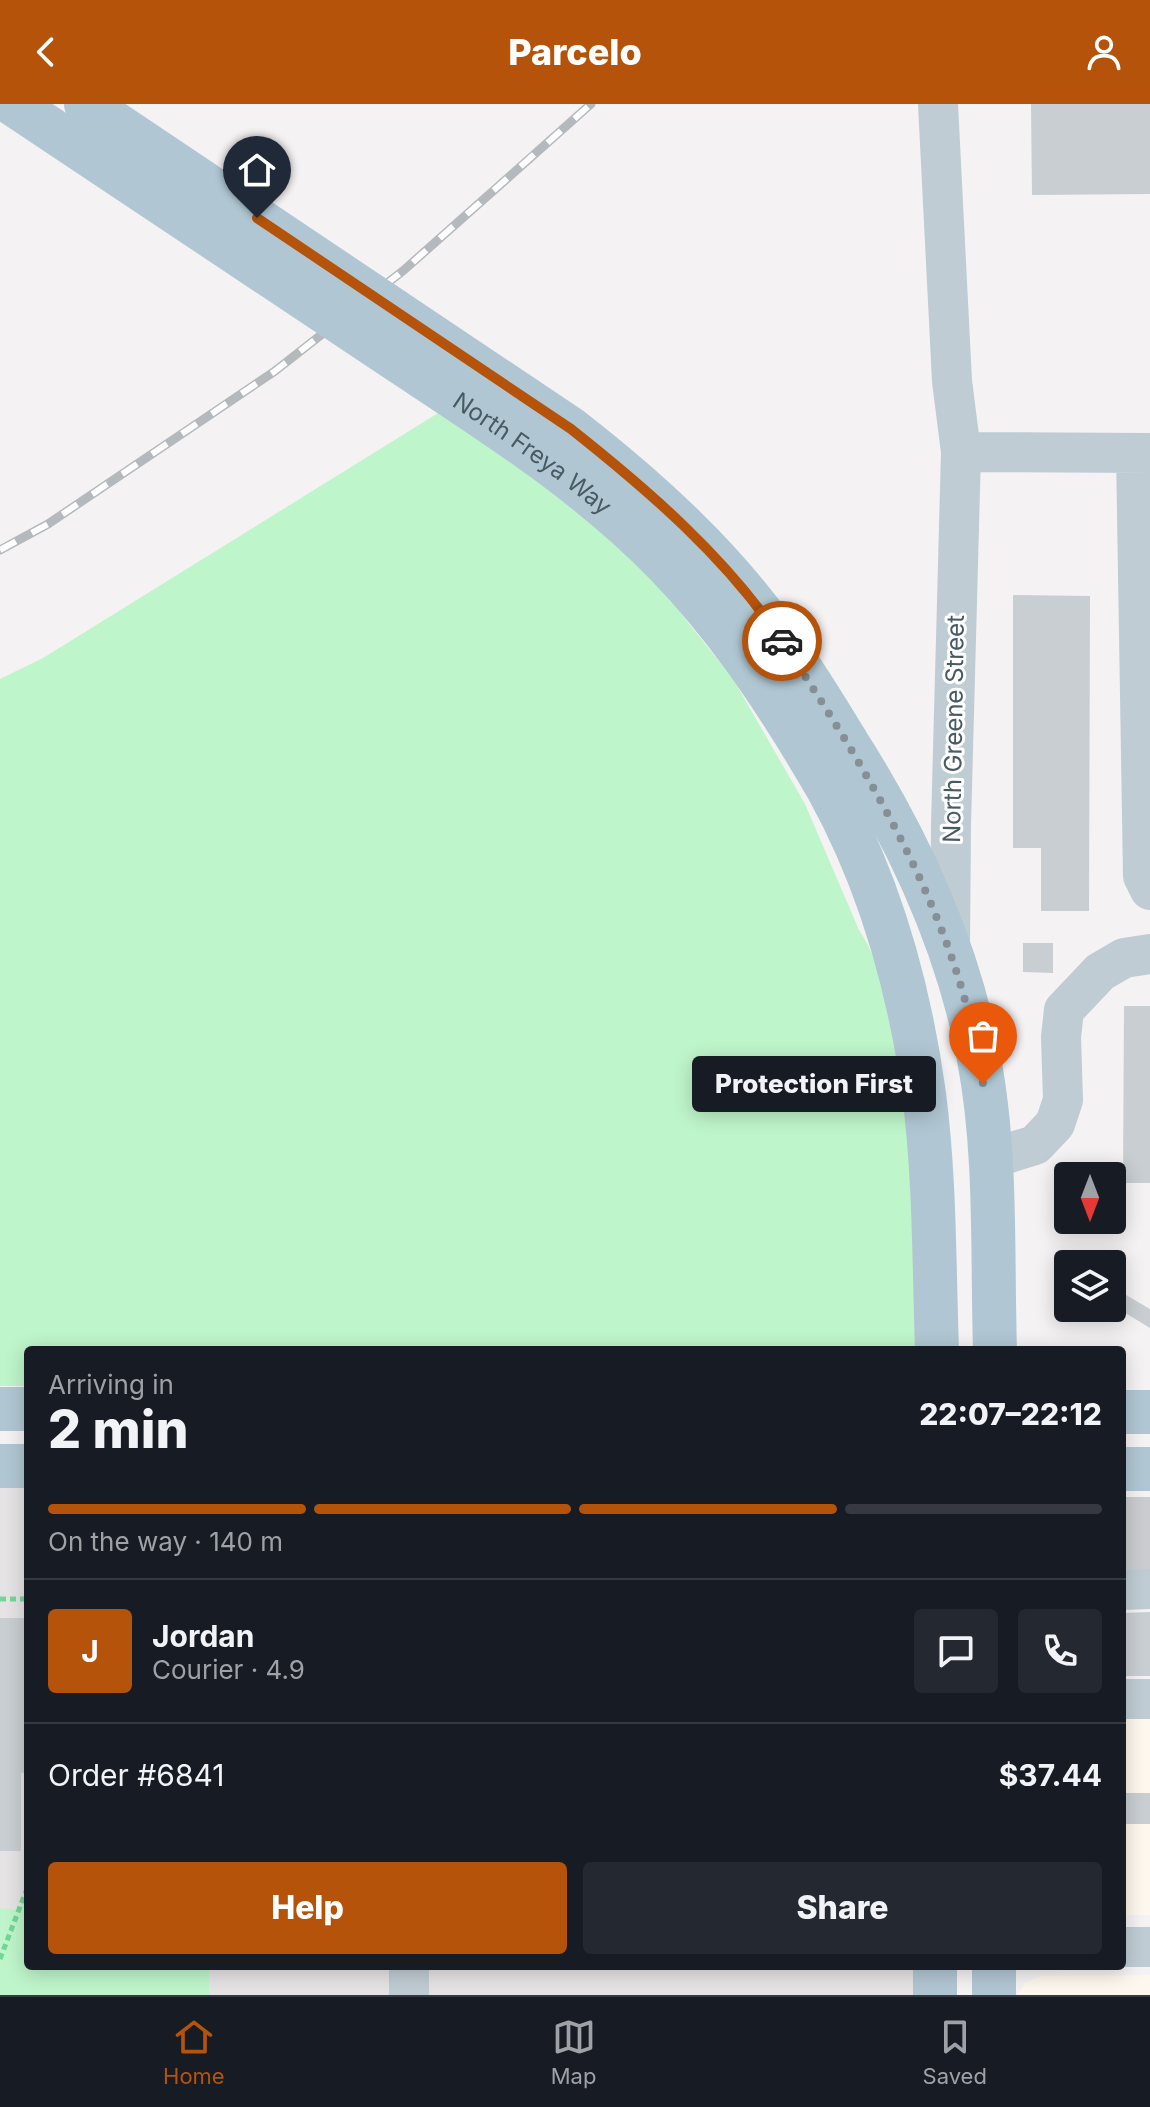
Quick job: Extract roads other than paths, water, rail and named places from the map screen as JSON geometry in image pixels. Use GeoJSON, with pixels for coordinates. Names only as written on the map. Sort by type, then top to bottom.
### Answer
{"type":"FeatureCollection","features":[{"type":"Feature","properties":{"kind":"main road","name":"North Freya Way"},"geometry":{"type":"LineString","coordinates":[[13,104],[508,435],[586,491],[667,565],[828,750],[913,860],[950,949]]}},
{"type":"Feature","properties":{"kind":"main road","name":"North Freya Way"},"geometry":{"type":"LineString","coordinates":[[86,104],[547,412],[615,463],[702,545],[778,635],[828,750],[842,814],[865,866],[893,950],[915,1038],[930,1162],[937,1346]]}},
{"type":"Feature","properties":{"kind":"main road","name":"North Greene Street"},"geometry":{"type":"LineString","coordinates":[[950,949],[968,1006],[979,1060],[990,1159],[995,1346]]}},
{"type":"Feature","properties":{"kind":"main road"},"geometry":{"type":"LineString","coordinates":[[0,1409],[24,1409]]}},
{"type":"Feature","properties":{"kind":"main road"},"geometry":{"type":"LineString","coordinates":[[1126,1412],[1150,1412]]}},
{"type":"Feature","properties":{"kind":"main road"},"geometry":{"type":"LineString","coordinates":[[0,1466],[24,1466]]}},
{"type":"Feature","properties":{"kind":"main road"},"geometry":{"type":"LineString","coordinates":[[1126,1469],[1150,1469]]}},
{"type":"Feature","properties":{"kind":"main road"},"geometry":{"type":"LineString","coordinates":[[935,1970],[935,1995]]}},
{"type":"Feature","properties":{"kind":"main road"},"geometry":{"type":"LineString","coordinates":[[994,1970],[994,1995]]}},
{"type":"Feature","properties":{"kind":"street","name":"North Greene Street"},"geometry":{"type":"LineString","coordinates":[[938,104],[952,381],[961,452],[950,949]]}},
{"type":"Feature","properties":{"kind":"street"},"geometry":{"type":"LineString","coordinates":[[961,452],[1143,453],[1143,876],[1150,890]]}},
{"type":"Feature","properties":{"kind":"street"},"geometry":{"type":"LineString","coordinates":[[990,1159],[1035,1145],[1055,1124],[1063,1100],[1061,1037],[1064,1010],[1100,972],[1124,958],[1150,954]]}},
{"type":"Feature","properties":{"kind":"street"},"geometry":{"type":"LineString","coordinates":[[1126,1590],[1150,1589]]}},
{"type":"Feature","properties":{"kind":"street"},"geometry":{"type":"LineString","coordinates":[[1126,1699],[1150,1699]]}},
{"type":"Feature","properties":{"kind":"street"},"geometry":{"type":"LineString","coordinates":[[1126,1947],[1150,1947]]}},
{"type":"Feature","properties":{"kind":"street"},"geometry":{"type":"LineString","coordinates":[[409,1970],[409,1995]]}},
{"type":"Feature","properties":{"kind":"tunnel"},"geometry":{"type":"LineString","coordinates":[[1126,1517],[1150,1517]]}},
{"type":"Feature","properties":{"kind":"tunnel"},"geometry":{"type":"LineString","coordinates":[[1126,1547],[1150,1547]]}},
{"type":"Feature","properties":{"kind":"railway"},"geometry":{"type":"LineString","coordinates":[[0,550],[48,524],[275,371],[404,270],[591,104]]}},
{"type":"Feature","properties":{"kind":"place","name":"Protection First"},"geometry":{"type":"Point","coordinates":[983,1084]}}]}
